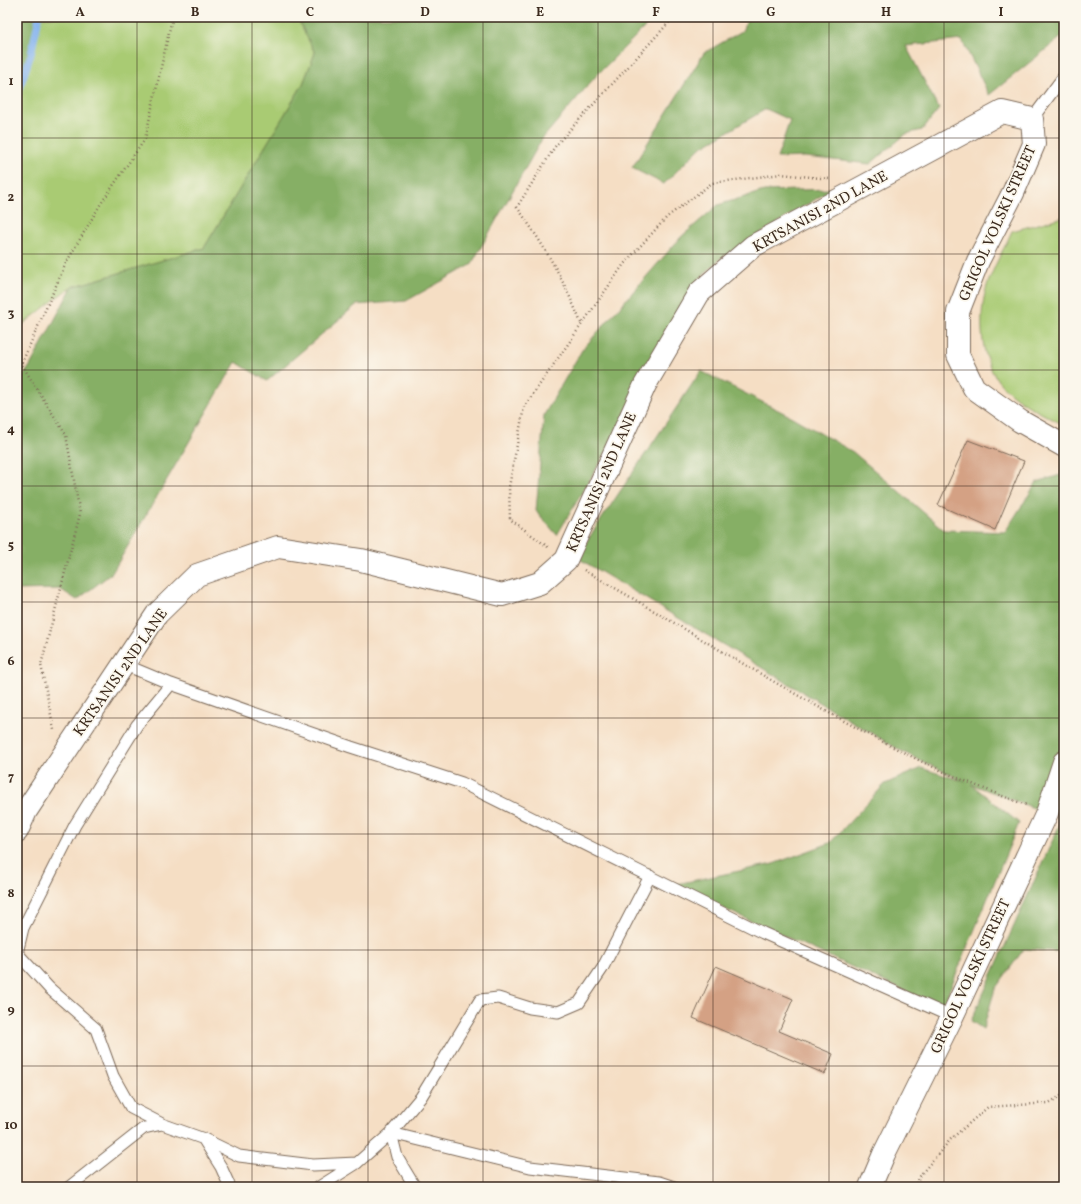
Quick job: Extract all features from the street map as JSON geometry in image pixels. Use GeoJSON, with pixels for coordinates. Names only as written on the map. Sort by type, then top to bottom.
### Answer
{"type":"FeatureCollection","features":[{"type":"Feature","properties":{"kind":"street","name":"KRTSANISI 2ND LANE"},"geometry":{"type":"LineString","coordinates":[[17,831],[26,811],[157,614],[197,575],[278,547],[361,560],[502,595],[540,583],[566,560],[645,385],[699,293],[752,246],[1002,112],[1032,119]]}},
{"type":"Feature","properties":{"kind":"street","name":"GRIGOL VOLSKI STREET"},"geometry":{"type":"LineString","coordinates":[[1032,119],[1034,144],[1013,193],[978,261],[958,312],[958,355],[974,388],[1020,421],[1064,446]]}},
{"type":"Feature","properties":{"kind":"street","name":"GRIGOL VOLSKI STREET"},"geometry":{"type":"LineString","coordinates":[[870,1187],[884,1154],[952,1017],[1047,813],[1064,762]]}},
{"type":"Feature","properties":{"kind":"lane"},"geometry":{"type":"LineString","coordinates":[[1032,119],[1064,76]]}},
{"type":"Feature","properties":{"kind":"lane"},"geometry":{"type":"LineString","coordinates":[[123,664],[171,684],[351,747],[462,783],[763,933],[952,1017]]}},
{"type":"Feature","properties":{"kind":"lane"},"geometry":{"type":"LineString","coordinates":[[171,684],[137,725],[75,825],[23,928],[17,953],[49,988],[96,1029],[113,1076],[131,1108],[162,1124],[204,1139],[238,1156],[313,1165],[357,1163]]}},
{"type":"Feature","properties":{"kind":"lane"},"geometry":{"type":"LineString","coordinates":[[319,1187],[357,1163],[391,1133],[422,1097],[480,1000],[498,998],[530,1008],[558,1012],[579,1003],[602,969],[650,876]]}},
{"type":"Feature","properties":{"kind":"lane"},"geometry":{"type":"LineString","coordinates":[[69,1187],[144,1128],[162,1124]]}},
{"type":"Feature","properties":{"kind":"lane"},"geometry":{"type":"LineString","coordinates":[[391,1133],[397,1157],[415,1187]]}},
{"type":"Feature","properties":{"kind":"lane"},"geometry":{"type":"LineString","coordinates":[[391,1133],[530,1167],[659,1182],[674,1187]]}},
{"type":"Feature","properties":{"kind":"lane"},"geometry":{"type":"LineString","coordinates":[[204,1139],[221,1167],[230,1187]]}},
{"type":"Feature","properties":{"kind":"path"},"geometry":{"type":"LineString","coordinates":[[17,374],[66,264],[100,205],[145,139],[171,23],[176,17]]}},
{"type":"Feature","properties":{"kind":"path"},"geometry":{"type":"LineString","coordinates":[[581,324],[566,285],[542,242],[517,207],[556,145],[674,17]]}},
{"type":"Feature","properties":{"kind":"path"},"geometry":{"type":"LineString","coordinates":[[833,179],[781,174],[712,183],[667,217],[624,264],[524,407],[509,487],[510,519],[566,560],[804,698],[903,752],[970,783],[1047,813]]}},
{"type":"Feature","properties":{"kind":"path"},"geometry":{"type":"LineString","coordinates":[[22,365],[66,435],[80,514],[41,665],[60,762]]}},
{"type":"Feature","properties":{"kind":"path"},"geometry":{"type":"LineString","coordinates":[[914,1187],[922,1173],[950,1139],[988,1107],[1049,1103],[1064,1094]]}},
{"type":"Feature","properties":{"kind":"green space"},"geometry":{"type":"Polygon","coordinates":[[[17,17],[39,17],[31,54],[17,96],[17,17]]]}},
{"type":"Feature","properties":{"kind":"green space"},"geometry":{"type":"Polygon","coordinates":[[[39,17],[297,17],[315,53],[303,84],[204,248],[72,287],[17,329],[17,96],[31,54],[39,17]]]}},
{"type":"Feature","properties":{"kind":"green space"},"geometry":{"type":"Polygon","coordinates":[[[297,17],[655,17],[596,76],[542,139],[471,265],[406,301],[356,305],[267,381],[236,362],[112,573],[77,600],[60,589],[17,590],[17,385],[30,366],[72,287],[204,248],[303,84],[315,53],[297,17]]]}},
{"type":"Feature","properties":{"kind":"green space"},"geometry":{"type":"Polygon","coordinates":[[[748,17],[1064,17],[1064,35],[989,95],[962,40],[906,46],[939,109],[922,130],[906,134],[870,164],[805,157],[777,158],[790,120],[766,109],[700,148],[664,184],[632,168],[704,53],[742,31],[748,17]]]}},
{"type":"Feature","properties":{"kind":"green space"},"geometry":{"type":"Polygon","coordinates":[[[832,189],[720,259],[696,282],[615,437],[557,535],[536,511],[544,415],[582,350],[681,237],[718,205],[764,191],[832,189]]]}},
{"type":"Feature","properties":{"kind":"green space"},"geometry":{"type":"Polygon","coordinates":[[[1064,217],[1064,425],[1020,400],[998,381],[987,358],[982,332],[982,318],[987,286],[1012,231],[1064,217]]]}},
{"type":"Feature","properties":{"kind":"green space"},"geometry":{"type":"Polygon","coordinates":[[[701,371],[792,417],[853,452],[944,530],[1005,532],[1037,482],[1064,474],[1064,762],[1047,813],[971,784],[1019,823],[942,1008],[672,885],[773,864],[830,843],[885,784],[921,768],[966,782],[903,752],[576,557],[701,371]]]}},
{"type":"Feature","properties":{"kind":"green space"},"geometry":{"type":"Polygon","coordinates":[[[1064,815],[1064,952],[1024,949],[995,989],[983,1029],[971,1021],[1064,815]]]}},
{"type":"Feature","properties":{"kind":"building"},"geometry":{"type":"Polygon","coordinates":[[[968,440],[1024,461],[995,530],[938,505],[968,440]]]}},
{"type":"Feature","properties":{"kind":"building"},"geometry":{"type":"Polygon","coordinates":[[[716,966],[793,999],[779,1031],[833,1054],[825,1074],[693,1018],[716,966]]]}},
{"type":"Feature","properties":{"kind":"waterway"},"geometry":{"type":"LineString","coordinates":[[17,96],[31,54],[39,17]]}}]}
